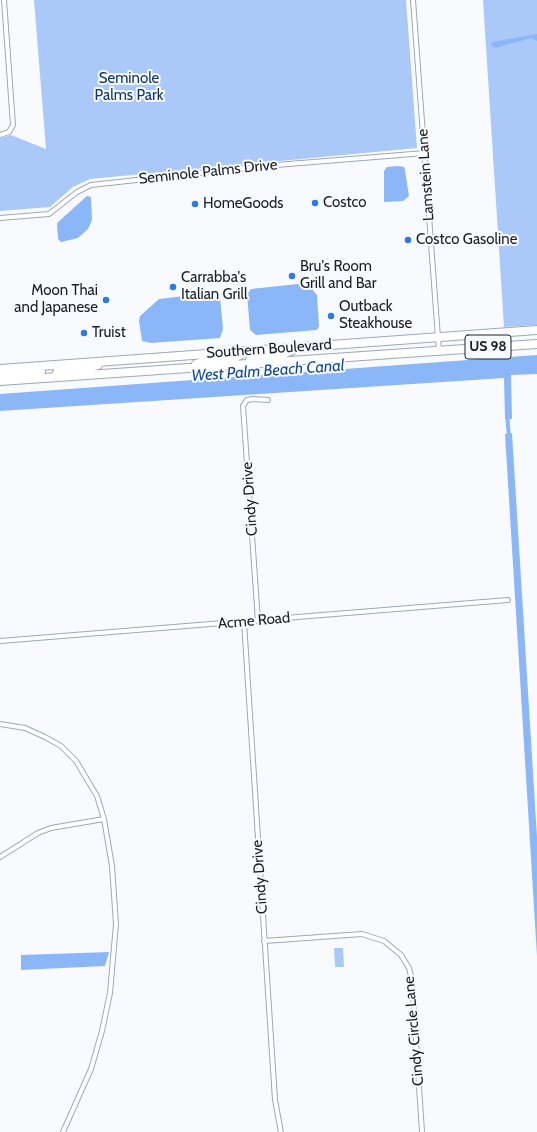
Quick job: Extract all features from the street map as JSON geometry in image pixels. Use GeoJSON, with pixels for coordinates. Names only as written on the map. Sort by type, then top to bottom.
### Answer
{"type":"FeatureCollection","features":[{"type":"Feature","properties":{"kind":"highway","name":"Southern Boulevard"},"geometry":{"type":"LineString","coordinates":[[0,369],[537,330]]}},
{"type":"Feature","properties":{"kind":"highway","name":"Southern Boulevard"},"geometry":{"type":"LineString","coordinates":[[0,381],[537,344]]}},
{"type":"Feature","properties":{"kind":"highway"},"geometry":{"type":"LineString","coordinates":[[249,364],[250,360],[254,357],[278,356],[303,347]]}},
{"type":"Feature","properties":{"kind":"highway"},"geometry":{"type":"LineString","coordinates":[[186,368],[208,360],[233,358],[240,355],[241,351]]}},
{"type":"Feature","properties":{"kind":"highway"},"geometry":{"type":"LineString","coordinates":[[55,377],[58,371],[84,370],[110,361]]}},
{"type":"Feature","properties":{"kind":"highway"},"geometry":{"type":"LineString","coordinates":[[0,376],[41,371],[49,365]]}},
{"type":"Feature","properties":{"kind":"street","name":"Lamstein Lane"},"geometry":{"type":"LineString","coordinates":[[413,0],[438,351]]}},
{"type":"Feature","properties":{"kind":"street"},"geometry":{"type":"LineString","coordinates":[[0,135],[9,132],[13,125],[3,2]]}},
{"type":"Feature","properties":{"kind":"street","name":"Seminole Palms Drive"},"geometry":{"type":"LineString","coordinates":[[0,218],[49,214],[77,192],[91,185],[264,166],[425,154]]}},
{"type":"Feature","properties":{"kind":"street","name":"Cindy Drive"},"geometry":{"type":"LineString","coordinates":[[258,621],[243,406],[247,400],[268,400]]}},
{"type":"Feature","properties":{"kind":"street","name":"Acme Road"},"geometry":{"type":"LineString","coordinates":[[0,641],[508,600]]}},
{"type":"Feature","properties":{"kind":"street","name":"Cindy Drive"},"geometry":{"type":"LineString","coordinates":[[244,622],[274,1097],[281,1132]]}},
{"type":"Feature","properties":{"kind":"street"},"geometry":{"type":"LineString","coordinates":[[0,724],[35,732],[55,742],[69,754],[92,786],[97,796],[104,819],[112,866],[116,939],[112,978],[102,1031],[91,1069],[63,1132]]}},
{"type":"Feature","properties":{"kind":"street"},"geometry":{"type":"LineString","coordinates":[[0,857],[38,833],[52,828],[104,819]]}},
{"type":"Feature","properties":{"kind":"street","name":"Cindy Circle Lane"},"geometry":{"type":"LineString","coordinates":[[264,940],[362,934],[384,941],[401,955],[409,968],[412,980],[422,1132]]}},
{"type":"Feature","properties":{"kind":"green space","name":"Seminole Palms Park"},"geometry":{"type":"Polygon","coordinates":[[[34,0],[406,0],[417,148],[90,179],[73,187],[50,207],[0,211],[0,138],[11,135],[46,149],[34,0]]]}},
{"type":"Feature","properties":{"kind":"green space"},"geometry":{"type":"Polygon","coordinates":[[[483,0],[537,0],[537,325],[504,327],[483,0]]]}},
{"type":"Feature","properties":{"kind":"green space"},"geometry":{"type":"Polygon","coordinates":[[[334,948],[343,948],[344,967],[335,967],[334,948]]]}},
{"type":"Feature","properties":{"kind":"shaded area"},"geometry":{"type":"Polygon","coordinates":[[[537,34],[537,41],[531,38],[495,48],[491,45],[492,42],[537,34]]]}},
{"type":"Feature","properties":{"kind":"shaded area"},"geometry":{"type":"Polygon","coordinates":[[[387,167],[404,167],[409,196],[403,201],[384,202],[384,171],[387,167]]]}},
{"type":"Feature","properties":{"kind":"shaded area"},"geometry":{"type":"Polygon","coordinates":[[[87,196],[91,197],[92,220],[88,229],[78,238],[61,242],[58,239],[57,223],[87,196]]]}},
{"type":"Feature","properties":{"kind":"shaded area"},"geometry":{"type":"Polygon","coordinates":[[[307,283],[317,295],[319,326],[317,330],[256,335],[250,330],[247,294],[251,289],[307,283]]]}},
{"type":"Feature","properties":{"kind":"shaded area"},"geometry":{"type":"Polygon","coordinates":[[[217,292],[220,297],[223,329],[220,338],[151,343],[142,341],[139,321],[140,316],[159,299],[217,292]]]}},
{"type":"Feature","properties":{"kind":"shaded area"},"geometry":{"type":"Polygon","coordinates":[[[537,355],[537,374],[511,375],[512,419],[505,419],[504,378],[0,411],[0,394],[537,355]]]}},
{"type":"Feature","properties":{"kind":"shaded area"},"geometry":{"type":"Polygon","coordinates":[[[512,433],[537,837],[537,956],[505,434],[512,433]]]}},
{"type":"Feature","properties":{"kind":"shaded area"},"geometry":{"type":"Polygon","coordinates":[[[109,952],[105,966],[21,970],[21,955],[109,952]]]}},
{"type":"Feature","properties":{"kind":"waterway"},"geometry":{"type":"LineString","coordinates":[[507,414],[509,437]]}},
{"type":"Feature","properties":{"kind":"place","name":"Costco"},"geometry":{"type":"Point","coordinates":[315,203]}},
{"type":"Feature","properties":{"kind":"place","name":"HomeGoods"},"geometry":{"type":"Point","coordinates":[195,204]}},
{"type":"Feature","properties":{"kind":"place","name":"Costco Gasoline"},"geometry":{"type":"Point","coordinates":[408,240]}},
{"type":"Feature","properties":{"kind":"place","name":"Bru's Room Grill and Bar"},"geometry":{"type":"Point","coordinates":[292,276]}},
{"type":"Feature","properties":{"kind":"place","name":"Carrabba's Italian Grill"},"geometry":{"type":"Point","coordinates":[173,287]}},
{"type":"Feature","properties":{"kind":"place","name":"Moon Thai and Japanese"},"geometry":{"type":"Point","coordinates":[106,300]}},
{"type":"Feature","properties":{"kind":"place","name":"Outback Steakhouse"},"geometry":{"type":"Point","coordinates":[331,316]}},
{"type":"Feature","properties":{"kind":"place","name":"Truist"},"geometry":{"type":"Point","coordinates":[84,333]}},
{"type":"Feature","properties":{"kind":"water label","name":"West Palm Beach Canal"},"geometry":{"type":"Point","coordinates":[268,371]}}]}
